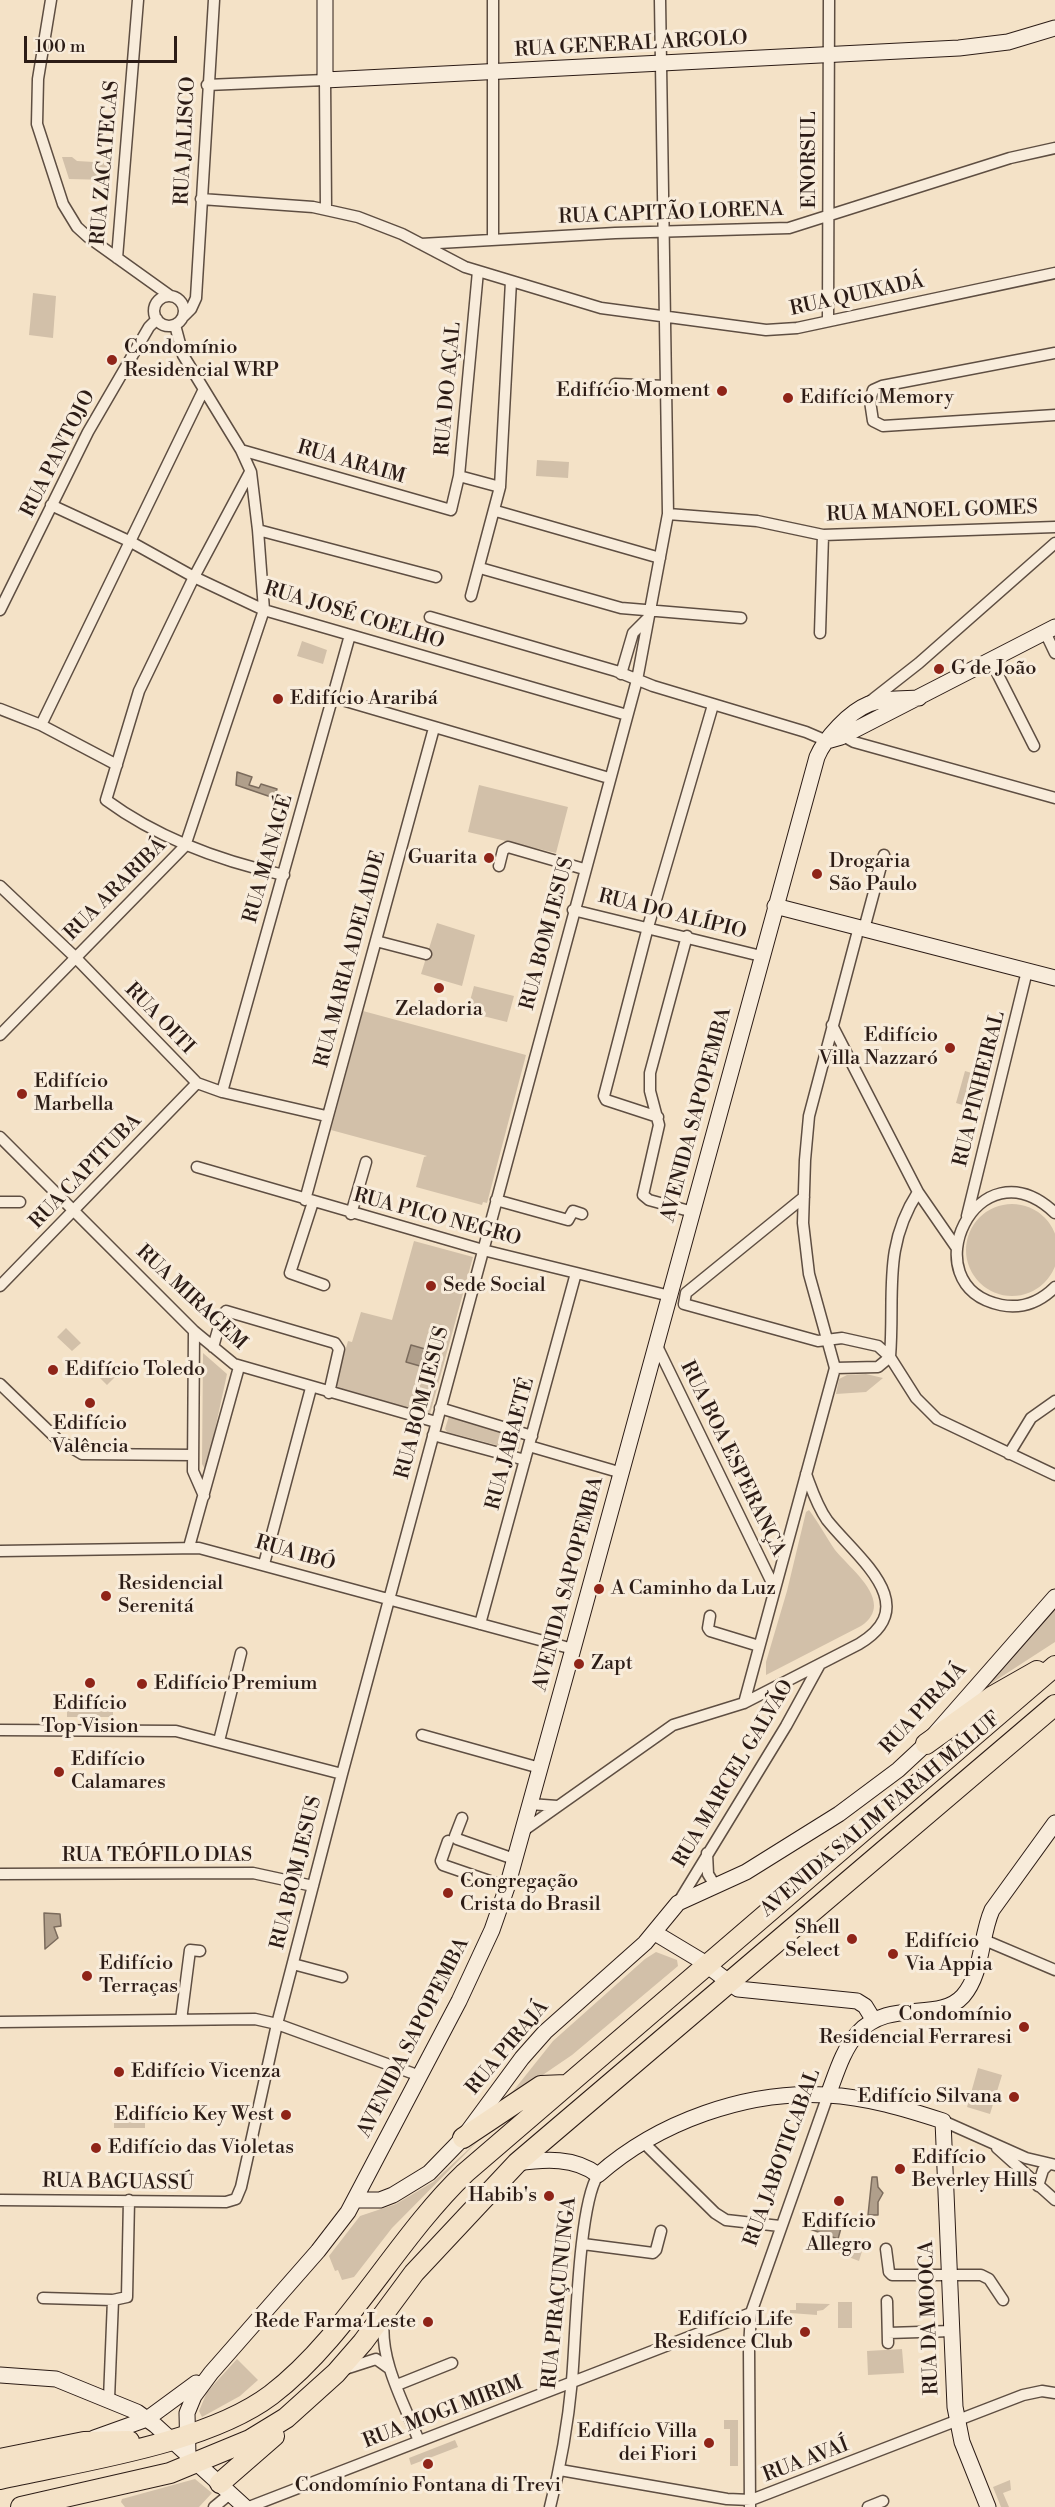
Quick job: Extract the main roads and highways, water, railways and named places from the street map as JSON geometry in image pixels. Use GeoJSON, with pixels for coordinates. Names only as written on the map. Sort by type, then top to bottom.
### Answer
{"type":"FeatureCollection","features":[{"type":"Feature","properties":{"kind":"highway"},"geometry":{"type":"LineString","coordinates":[[926,1744],[993,1696],[1055,1660]]}},
{"type":"Feature","properties":{"kind":"highway","name":"AVENIDA SALIM FARAH MALUF"},"geometry":{"type":"LineString","coordinates":[[179,2437],[251,2407],[271,2394],[298,2370],[353,2307],[444,2193],[706,1964],[1055,1666]]}},
{"type":"Feature","properties":{"kind":"highway","name":"AVENIDA SALIM FARAH MALUF"},"geometry":{"type":"LineString","coordinates":[[286,2418],[336,2373],[363,2342],[414,2273],[517,2163],[1055,1705]]}},
{"type":"Feature","properties":{"kind":"highway"},"geometry":{"type":"LineString","coordinates":[[463,2138],[541,2086],[566,2085]]}},
{"type":"Feature","properties":{"kind":"highway"},"geometry":{"type":"LineString","coordinates":[[21,2507],[147,2479],[192,2460],[250,2440],[286,2418]]}},
{"type":"Feature","properties":{"kind":"highway"},"geometry":{"type":"LineString","coordinates":[[226,2488],[271,2439],[286,2418]]}},
{"type":"Feature","properties":{"kind":"highway"},"geometry":{"type":"LineString","coordinates":[[0,2458],[84,2442],[179,2437]]}},
{"type":"Feature","properties":{"kind":"highway"},"geometry":{"type":"LineString","coordinates":[[0,2479],[179,2437]]}},
{"type":"Feature","properties":{"kind":"main road","name":"RUA GENERAL ARGOLO"},"geometry":{"type":"LineString","coordinates":[[325,0],[325,80],[959,48],[1008,42],[1055,28]]}},
{"type":"Feature","properties":{"kind":"main road","name":"AVENIDA SAPOPEMBA"},"geometry":{"type":"LineString","coordinates":[[835,736],[863,727],[1050,630]]}},
{"type":"Feature","properties":{"kind":"main road","name":"AVENIDA SAPOPEMBA"},"geometry":{"type":"LineString","coordinates":[[192,2460],[179,2437],[189,2406],[211,2373],[318,2251],[355,2200],[488,1939],[507,1887],[817,757],[866,705],[889,699],[920,698]]}},
{"type":"Feature","properties":{"kind":"main road"},"geometry":{"type":"LineString","coordinates":[[863,727],[889,699]]}},
{"type":"Feature","properties":{"kind":"main road"},"geometry":{"type":"LineString","coordinates":[[775,906],[1055,978]]}},
{"type":"Feature","properties":{"kind":"main road","name":"RUA PIRAJÁ"},"geometry":{"type":"LineString","coordinates":[[355,2200],[380,2200],[409,2187],[429,2172],[463,2138],[510,2073],[545,2032],[655,1933],[678,1903],[746,1872],[839,1814],[886,1780],[926,1744],[1055,1597]]}},
{"type":"Feature","properties":{"kind":"main road","name":"RUA JABOTICABAL"},"geometry":{"type":"LineString","coordinates":[[828,2095],[848,2047],[856,2035],[873,2019],[902,2010],[945,2007],[961,1998],[971,1985],[982,1939],[992,1910],[1055,1823]]}},
{"type":"Feature","properties":{"kind":"main road"},"geometry":{"type":"LineString","coordinates":[[655,1933],[706,1964],[728,1984],[742,1990],[857,2001],[864,2006],[873,2019]]}},
{"type":"Feature","properties":{"kind":"main road","name":"RUA PIRAÇUNUNGA"},"geometry":{"type":"LineString","coordinates":[[517,2163],[541,2159],[568,2162],[581,2165],[598,2175],[643,2142],[680,2123],[719,2108],[785,2097],[828,2095],[888,2105],[943,2121]]}},
{"type":"Feature","properties":{"kind":"main road","name":"RUA DA MOOCA"},"geometry":{"type":"LineString","coordinates":[[943,2121],[958,2421],[962,2442],[988,2507]]}},
{"type":"Feature","properties":{"kind":"main road","name":"AVENIDA SAPOPEMBA"},"geometry":{"type":"LineString","coordinates":[[84,2442],[147,2419],[211,2373]]}},
{"type":"Feature","properties":{"kind":"main road"},"geometry":{"type":"LineString","coordinates":[[0,2375],[56,2379],[109,2399],[179,2437]]}},
{"type":"Feature","properties":{"kind":"main road"},"geometry":{"type":"LineString","coordinates":[[192,2460],[247,2507]]}},
{"type":"Feature","properties":{"kind":"place","name":"Condomínio Residencial WRP"},"geometry":{"type":"Point","coordinates":[112,360]}},
{"type":"Feature","properties":{"kind":"place","name":"Edifício Moment"},"geometry":{"type":"Point","coordinates":[722,391]}},
{"type":"Feature","properties":{"kind":"place","name":"Edifício Memory"},"geometry":{"type":"Point","coordinates":[788,398]}},
{"type":"Feature","properties":{"kind":"place","name":"G de João"},"geometry":{"type":"Point","coordinates":[939,669]}},
{"type":"Feature","properties":{"kind":"place","name":"Edifício Araribá"},"geometry":{"type":"Point","coordinates":[278,699]}},
{"type":"Feature","properties":{"kind":"place","name":"Guarita"},"geometry":{"type":"Point","coordinates":[489,858]}},
{"type":"Feature","properties":{"kind":"place","name":"Drogaria São Paulo"},"geometry":{"type":"Point","coordinates":[817,874]}},
{"type":"Feature","properties":{"kind":"place","name":"Zeladoria"},"geometry":{"type":"Point","coordinates":[439,988]}},
{"type":"Feature","properties":{"kind":"place","name":"Edifício Villa Nazzaró"},"geometry":{"type":"Point","coordinates":[950,1048]}},
{"type":"Feature","properties":{"kind":"place","name":"Edifício Marbella"},"geometry":{"type":"Point","coordinates":[22,1094]}},
{"type":"Feature","properties":{"kind":"place","name":"Sede Social"},"geometry":{"type":"Point","coordinates":[431,1286]}},
{"type":"Feature","properties":{"kind":"place","name":"Edifício Toledo"},"geometry":{"type":"Point","coordinates":[53,1370]}},
{"type":"Feature","properties":{"kind":"place","name":"Edifício Valência"},"geometry":{"type":"Point","coordinates":[90,1403]}},
{"type":"Feature","properties":{"kind":"place","name":"A Caminho da Luz"},"geometry":{"type":"Point","coordinates":[599,1589]}},
{"type":"Feature","properties":{"kind":"place","name":"Residencial Serenitá"},"geometry":{"type":"Point","coordinates":[106,1596]}},
{"type":"Feature","properties":{"kind":"place","name":"Zapt"},"geometry":{"type":"Point","coordinates":[579,1664]}},
{"type":"Feature","properties":{"kind":"place","name":"Edifício Top Vision"},"geometry":{"type":"Point","coordinates":[90,1683]}},
{"type":"Feature","properties":{"kind":"place","name":"Edifício Premium"},"geometry":{"type":"Point","coordinates":[142,1684]}},
{"type":"Feature","properties":{"kind":"place","name":"Edifício Calamares"},"geometry":{"type":"Point","coordinates":[59,1772]}},
{"type":"Feature","properties":{"kind":"place","name":"Congregação Crista do Brasil"},"geometry":{"type":"Point","coordinates":[448,1893]}},
{"type":"Feature","properties":{"kind":"place","name":"Shell Select"},"geometry":{"type":"Point","coordinates":[852,1939]}},
{"type":"Feature","properties":{"kind":"place","name":"Edifício Via Appia"},"geometry":{"type":"Point","coordinates":[893,1954]}},
{"type":"Feature","properties":{"kind":"place","name":"Edifício Terraças"},"geometry":{"type":"Point","coordinates":[87,1976]}},
{"type":"Feature","properties":{"kind":"place","name":"Condomínio Residencial Ferraresi"},"geometry":{"type":"Point","coordinates":[1024,2027]}},
{"type":"Feature","properties":{"kind":"place","name":"Edifício Vicenza"},"geometry":{"type":"Point","coordinates":[119,2072]}},
{"type":"Feature","properties":{"kind":"place","name":"Edifício Silvana"},"geometry":{"type":"Point","coordinates":[1014,2097]}},
{"type":"Feature","properties":{"kind":"place","name":"Edifício Key West"},"geometry":{"type":"Point","coordinates":[286,2115]}},
{"type":"Feature","properties":{"kind":"place","name":"Edifício das Violetas"},"geometry":{"type":"Point","coordinates":[96,2148]}},
{"type":"Feature","properties":{"kind":"place","name":"Edifício Beverley Hills"},"geometry":{"type":"Point","coordinates":[900,2169]}},
{"type":"Feature","properties":{"kind":"place","name":"Habib's"},"geometry":{"type":"Point","coordinates":[549,2196]}},
{"type":"Feature","properties":{"kind":"place","name":"Edifício Allegro"},"geometry":{"type":"Point","coordinates":[839,2201]}},
{"type":"Feature","properties":{"kind":"place","name":"Rede Farma Leste"},"geometry":{"type":"Point","coordinates":[428,2322]}},
{"type":"Feature","properties":{"kind":"place","name":"Edifício Life Residence Club"},"geometry":{"type":"Point","coordinates":[805,2332]}},
{"type":"Feature","properties":{"kind":"place","name":"Edifício Villa dei Fiori"},"geometry":{"type":"Point","coordinates":[709,2443]}},
{"type":"Feature","properties":{"kind":"place","name":"Condomínio Fontana di Trevi"},"geometry":{"type":"Point","coordinates":[428,2464]}}]}
